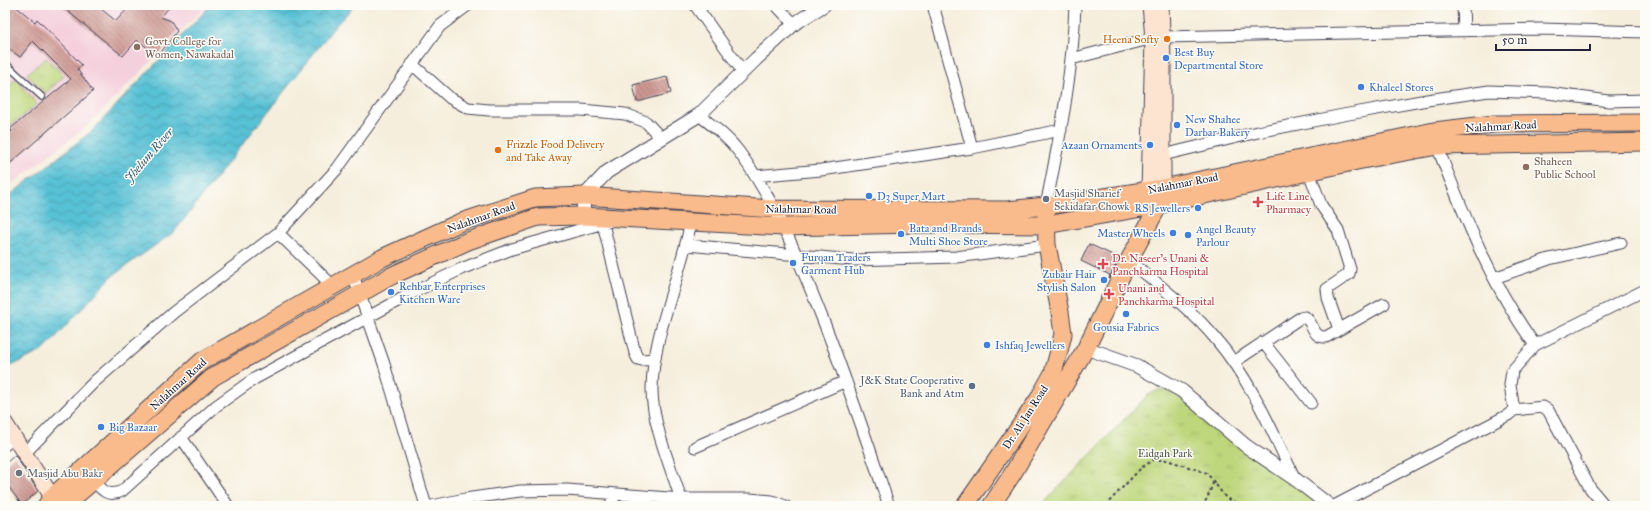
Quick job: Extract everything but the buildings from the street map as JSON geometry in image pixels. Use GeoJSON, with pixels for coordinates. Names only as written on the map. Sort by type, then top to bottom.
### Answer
{"type":"FeatureCollection","features":[{"type":"Feature","properties":{"kind":"main road"},"geometry":{"type":"LineString","coordinates":[[1150,5],[1158,38],[1163,155],[1156,189]]}},
{"type":"Feature","properties":{"kind":"main road"},"geometry":{"type":"LineString","coordinates":[[1156,189],[1158,38],[1161,5]]}},
{"type":"Feature","properties":{"kind":"main road","name":"Nalahmar Road"},"geometry":{"type":"LineString","coordinates":[[55,504],[93,480],[213,377],[391,276],[468,241],[538,217],[583,216],[783,227],[917,224],[1046,225],[1159,205],[1308,172],[1356,154],[1434,131],[1494,124],[1645,123]]}},
{"type":"Feature","properties":{"kind":"main road","name":"Nalahmar Road"},"geometry":{"type":"LineString","coordinates":[[55,504],[202,361],[382,258],[461,222],[535,198],[584,196],[774,209],[1007,210],[1046,206],[1156,189],[1356,154],[1437,146],[1645,142]]}},
{"type":"Feature","properties":{"kind":"main road","name":"Dr. Ali Jan Road"},"geometry":{"type":"LineString","coordinates":[[991,506],[1013,473],[1086,348],[1129,260],[1159,205]]}},
{"type":"Feature","properties":{"kind":"main road"},"geometry":{"type":"LineString","coordinates":[[1046,206],[1046,225]]}},
{"type":"Feature","properties":{"kind":"main road","name":"Dr. Ali Jan Road"},"geometry":{"type":"LineString","coordinates":[[965,506],[1038,400],[1053,373],[1063,334],[1047,245],[1046,225]]}},
{"type":"Feature","properties":{"kind":"main road"},"geometry":{"type":"LineString","coordinates":[[5,423],[10,441],[25,453],[55,504]]}},
{"type":"Feature","properties":{"kind":"street"},"geometry":{"type":"LineString","coordinates":[[25,453],[94,382],[174,312],[278,233],[337,170],[440,26],[468,5]]}},
{"type":"Feature","properties":{"kind":"street"},"geometry":{"type":"LineString","coordinates":[[694,5],[742,72]]}},
{"type":"Feature","properties":{"kind":"street"},"geometry":{"type":"LineString","coordinates":[[776,5],[794,24]]}},
{"type":"Feature","properties":{"kind":"street"},"geometry":{"type":"LineString","coordinates":[[583,216],[584,196],[607,172],[699,115],[742,72],[794,24],[824,5]]}},
{"type":"Feature","properties":{"kind":"street"},"geometry":{"type":"LineString","coordinates":[[933,5],[972,148]]}},
{"type":"Feature","properties":{"kind":"street"},"geometry":{"type":"LineString","coordinates":[[1046,206],[1061,130],[1071,59],[1075,5]]}},
{"type":"Feature","properties":{"kind":"street"},"geometry":{"type":"LineString","coordinates":[[1463,5],[1464,32]]}},
{"type":"Feature","properties":{"kind":"street"},"geometry":{"type":"LineString","coordinates":[[1071,59],[1158,38],[1541,29],[1645,32]]}},
{"type":"Feature","properties":{"kind":"street"},"geometry":{"type":"LineString","coordinates":[[412,64],[450,98],[468,108],[489,110],[581,110],[624,114],[646,122],[661,138]]}},
{"type":"Feature","properties":{"kind":"street"},"geometry":{"type":"LineString","coordinates":[[1163,155],[1258,132],[1328,118],[1427,100],[1489,91],[1548,93],[1609,102],[1645,100]]}},
{"type":"Feature","properties":{"kind":"street"},"geometry":{"type":"LineString","coordinates":[[699,115],[719,131],[738,151],[755,176],[774,209],[798,256],[846,381],[889,506]]}},
{"type":"Feature","properties":{"kind":"street"},"geometry":{"type":"LineString","coordinates":[[755,176],[821,170],[972,148],[1061,130]]}},
{"type":"Feature","properties":{"kind":"street"},"geometry":{"type":"LineString","coordinates":[[1437,146],[1475,239],[1494,278],[1524,330],[1535,345]]}},
{"type":"Feature","properties":{"kind":"street"},"geometry":{"type":"LineString","coordinates":[[1308,172],[1321,205],[1338,230],[1350,269],[1349,274],[1327,289],[1328,298],[1339,329]]}},
{"type":"Feature","properties":{"kind":"street"},"geometry":{"type":"LineString","coordinates":[[93,480],[104,492],[117,494],[216,406],[254,379],[461,269],[512,249],[624,218]]}},
{"type":"Feature","properties":{"kind":"street"},"geometry":{"type":"LineString","coordinates":[[681,499],[658,428],[652,392],[655,359],[687,245],[691,222]]}},
{"type":"Feature","properties":{"kind":"street"},"geometry":{"type":"LineString","coordinates":[[603,224],[635,353],[638,359],[655,359]]}},
{"type":"Feature","properties":{"kind":"street"},"geometry":{"type":"LineString","coordinates":[[278,233],[333,286]]}},
{"type":"Feature","properties":{"kind":"street"},"geometry":{"type":"LineString","coordinates":[[1494,278],[1549,259],[1621,244]]}},
{"type":"Feature","properties":{"kind":"street"},"geometry":{"type":"LineString","coordinates":[[687,245],[853,260],[907,260],[956,257],[1047,245]]}},
{"type":"Feature","properties":{"kind":"street"},"geometry":{"type":"LineString","coordinates":[[1129,260],[1214,336],[1234,362],[1273,431],[1295,479]]}},
{"type":"Feature","properties":{"kind":"street"},"geometry":{"type":"LineString","coordinates":[[353,275],[358,295],[368,318],[384,364],[426,506]]}},
{"type":"Feature","properties":{"kind":"street"},"geometry":{"type":"LineString","coordinates":[[1514,410],[1510,384],[1512,370],[1535,345],[1645,290]]}},
{"type":"Feature","properties":{"kind":"street"},"geometry":{"type":"LineString","coordinates":[[1234,362],[1300,318],[1306,317],[1316,335],[1326,337],[1384,304]]}},
{"type":"Feature","properties":{"kind":"street"},"geometry":{"type":"LineString","coordinates":[[1263,342],[1311,403]]}},
{"type":"Feature","properties":{"kind":"street"},"geometry":{"type":"LineString","coordinates":[[1086,348],[1137,366],[1182,391],[1246,446],[1295,479],[1330,506]]}},
{"type":"Feature","properties":{"kind":"street"},"geometry":{"type":"LineString","coordinates":[[695,447],[846,381]]}},
{"type":"Feature","properties":{"kind":"street"},"geometry":{"type":"LineString","coordinates":[[1334,506],[1508,416],[1514,410],[1543,406],[1548,410],[1590,488],[1605,506]]}},
{"type":"Feature","properties":{"kind":"street"},"geometry":{"type":"LineString","coordinates":[[181,437],[228,506]]}},
{"type":"Feature","properties":{"kind":"street"},"geometry":{"type":"LineString","coordinates":[[432,506],[465,499],[520,491],[567,490],[721,503],[750,499],[772,501],[785,506]]}},
{"type":"Feature","properties":{"kind":"street"},"geometry":{"type":"LineString","coordinates":[[610,506],[615,495]]}},
{"type":"Feature","properties":{"kind":"lane"},"geometry":{"type":"LineString","coordinates":[[5,62],[42,96]]}},
{"type":"Feature","properties":{"kind":"path"},"geometry":{"type":"LineString","coordinates":[[1105,506],[1141,468],[1153,460],[1167,460],[1207,474],[1226,498],[1242,506]]}},
{"type":"Feature","properties":{"kind":"path"},"geometry":{"type":"LineString","coordinates":[[1201,506],[1207,499],[1214,482]]}},
{"type":"Feature","properties":{"kind":"shaded area"},"geometry":{"type":"Polygon","coordinates":[[[5,5],[207,5],[86,127],[5,189],[5,5]]]}},
{"type":"Feature","properties":{"kind":"green space"},"geometry":{"type":"Polygon","coordinates":[[[46,58],[64,76],[45,94],[27,74],[46,58]]]}},
{"type":"Feature","properties":{"kind":"green space"},"geometry":{"type":"Polygon","coordinates":[[[16,79],[37,104],[5,130],[5,88],[16,79]]]}},
{"type":"Feature","properties":{"kind":"green space","name":"Eidgah Park"},"geometry":{"type":"Polygon","coordinates":[[[1158,390],[1166,390],[1177,395],[1243,449],[1325,506],[1041,506],[1147,396],[1158,390]]]}},
{"type":"Feature","properties":{"kind":"water","name":"Jhelum River"},"geometry":{"type":"Polygon","coordinates":[[[211,5],[355,5],[336,25],[174,232],[112,276],[44,350],[5,369],[5,199],[92,131],[211,5]]]}},
{"type":"Feature","properties":{"kind":"place","name":"Heena Softy"},"geometry":{"type":"Point","coordinates":[1167,39]}},
{"type":"Feature","properties":{"kind":"place","name":"Govt. College for Women, Nawakadal"},"geometry":{"type":"Point","coordinates":[137,47]}},
{"type":"Feature","properties":{"kind":"place","name":"Best Buy Departmental Store"},"geometry":{"type":"Point","coordinates":[1166,58]}},
{"type":"Feature","properties":{"kind":"place","name":"Khaleel Stores"},"geometry":{"type":"Point","coordinates":[1361,87]}},
{"type":"Feature","properties":{"kind":"place","name":"New Shahee Darbar Bakery"},"geometry":{"type":"Point","coordinates":[1177,125]}},
{"type":"Feature","properties":{"kind":"place","name":"Azaan Ornaments"},"geometry":{"type":"Point","coordinates":[1150,145]}},
{"type":"Feature","properties":{"kind":"place","name":"Frizzle Food Delivery and Take Away"},"geometry":{"type":"Point","coordinates":[498,150]}},
{"type":"Feature","properties":{"kind":"place","name":"Shaheen Public School"},"geometry":{"type":"Point","coordinates":[1526,167]}},
{"type":"Feature","properties":{"kind":"place","name":"D3 Super Mart"},"geometry":{"type":"Point","coordinates":[869,196]}},
{"type":"Feature","properties":{"kind":"place","name":"Masjid Sharief Sekidafar Chowk"},"geometry":{"type":"Point","coordinates":[1046,199]}},
{"type":"Feature","properties":{"kind":"place","name":"Life Line Pharmacy"},"geometry":{"type":"Point","coordinates":[1258,202]}},
{"type":"Feature","properties":{"kind":"place","name":"RS Jewellers"},"geometry":{"type":"Point","coordinates":[1198,208]}},
{"type":"Feature","properties":{"kind":"place","name":"Master Wheels"},"geometry":{"type":"Point","coordinates":[1173,233]}},
{"type":"Feature","properties":{"kind":"place","name":"Bata and Brands Multi Shoe Store"},"geometry":{"type":"Point","coordinates":[901,234]}},
{"type":"Feature","properties":{"kind":"place","name":"Angel Beauty Parlour"},"geometry":{"type":"Point","coordinates":[1188,235]}},
{"type":"Feature","properties":{"kind":"place","name":"Furqan Traders Garment Hub"},"geometry":{"type":"Point","coordinates":[793,263]}},
{"type":"Feature","properties":{"kind":"place","name":"Dr. Naseer's Unani & Panchkarma Hospital"},"geometry":{"type":"Point","coordinates":[1103,264]}},
{"type":"Feature","properties":{"kind":"place","name":"Zubair Hair Stylish Salon"},"geometry":{"type":"Point","coordinates":[1104,280]}},
{"type":"Feature","properties":{"kind":"place","name":"Rehbar Enterprises Kitchen Ware"},"geometry":{"type":"Point","coordinates":[391,292]}},
{"type":"Feature","properties":{"kind":"place","name":"Unani and Panchkarma Hospital"},"geometry":{"type":"Point","coordinates":[1109,294]}},
{"type":"Feature","properties":{"kind":"place","name":"Gousia Fabrics"},"geometry":{"type":"Point","coordinates":[1126,314]}},
{"type":"Feature","properties":{"kind":"place","name":"Ishfaq Jewellers"},"geometry":{"type":"Point","coordinates":[987,345]}},
{"type":"Feature","properties":{"kind":"place","name":"J&K State Cooperative Bank and Atm"},"geometry":{"type":"Point","coordinates":[972,386]}},
{"type":"Feature","properties":{"kind":"place","name":"Big Bazaar"},"geometry":{"type":"Point","coordinates":[101,427]}},
{"type":"Feature","properties":{"kind":"place","name":"Masjid Abu Bakr"},"geometry":{"type":"Point","coordinates":[19,473]}}]}
